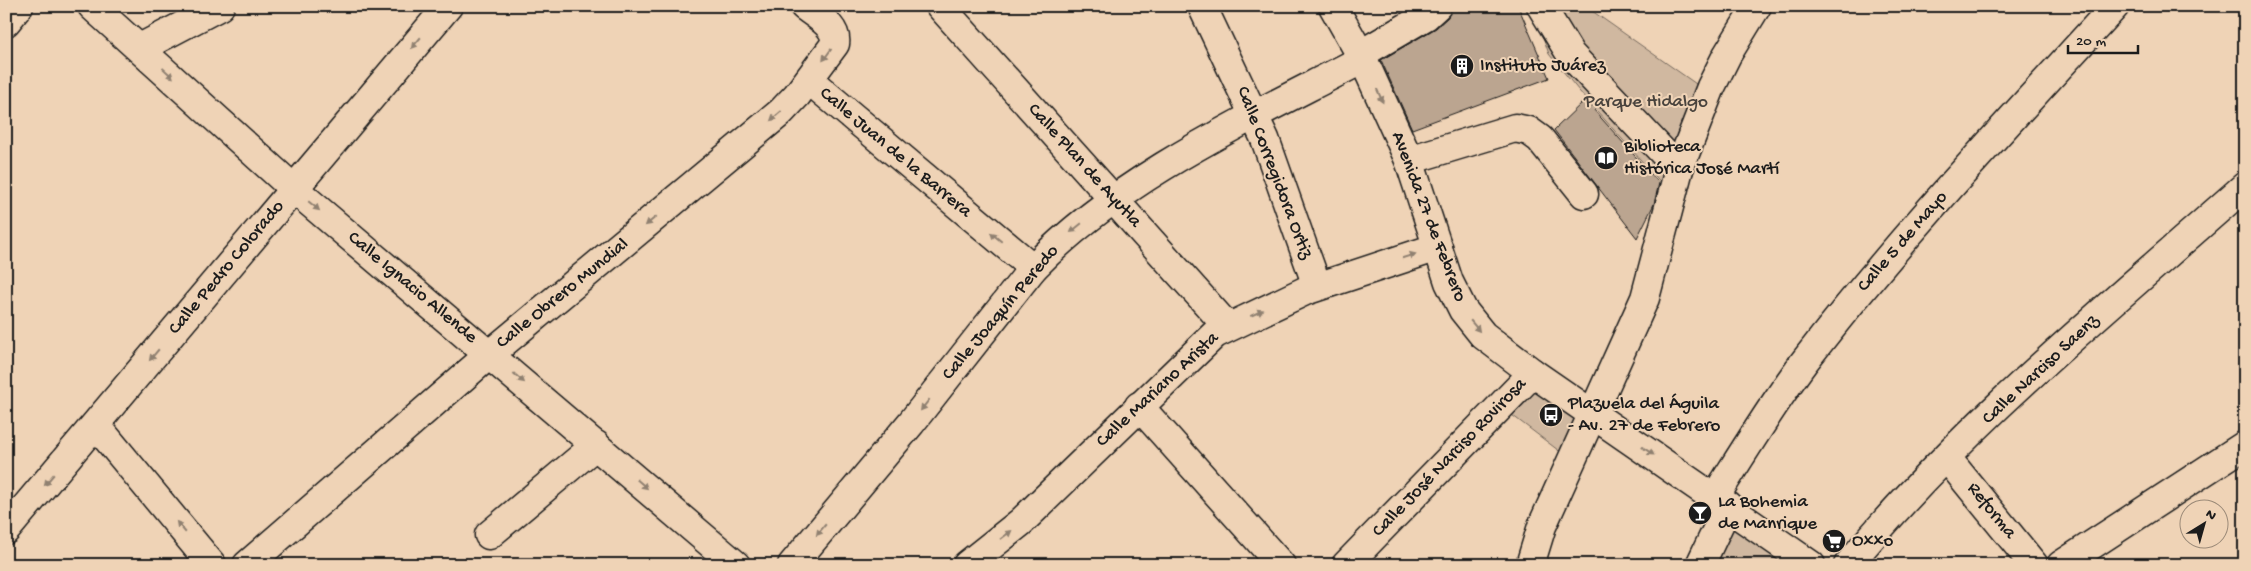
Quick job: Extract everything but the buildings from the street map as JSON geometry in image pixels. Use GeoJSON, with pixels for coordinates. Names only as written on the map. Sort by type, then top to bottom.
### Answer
{"type":"FeatureCollection","features":[{"type":"Feature","properties":{"kind":"street"},"geometry":{"type":"LineString","coordinates":[[6,22],[19,6]]}},
{"type":"Feature","properties":{"kind":"street","name":"Calle Ignacio Allende"},"geometry":{"type":"LineString","coordinates":[[92,6],[294,189],[736,565]]}},
{"type":"Feature","properties":{"kind":"street"},"geometry":{"type":"LineString","coordinates":[[140,48],[220,6]]}},
{"type":"Feature","properties":{"kind":"street","name":"Calle Pedro Colorado"},"geometry":{"type":"LineString","coordinates":[[6,530],[448,6]]}},
{"type":"Feature","properties":{"kind":"street","name":"Calle Juan de la Barrera"},"geometry":{"type":"LineString","coordinates":[[804,6],[832,29],[836,40],[809,80],[1033,268]]}},
{"type":"Feature","properties":{"kind":"street","name":"Calle Corregidora Ortiz"},"geometry":{"type":"LineString","coordinates":[[1202,6],[1254,116],[1317,286]]}},
{"type":"Feature","properties":{"kind":"street","name":"Avenida 27 de Febrero"},"geometry":{"type":"LineString","coordinates":[[1333,6],[1362,56],[1409,160],[1455,296],[1472,323],[1483,335],[1533,372],[1811,565]]}},
{"type":"Feature","properties":{"kind":"street","name":"Calle Joaquín Peredo"},"geometry":{"type":"LineString","coordinates":[[792,565],[911,423],[1033,268],[1055,246],[1114,199],[1154,172],[1362,56],[1426,16],[1437,6]]}},
{"type":"Feature","properties":{"kind":"street"},"geometry":{"type":"LineString","coordinates":[[1541,6],[1571,55],[1679,169]]}},
{"type":"Feature","properties":{"kind":"street"},"geometry":{"type":"LineString","coordinates":[[1530,565],[1542,526],[1645,298],[1679,169],[1718,71],[1757,6]]}},
{"type":"Feature","properties":{"kind":"street","name":"Calle 5 de Mayo"},"geometry":{"type":"LineString","coordinates":[[1700,565],[1721,502],[1781,394],[1852,301],[1976,159],[2115,6]]}},
{"type":"Feature","properties":{"kind":"street","name":"Calle Plan de Ayutla"},"geometry":{"type":"LineString","coordinates":[[945,8],[1227,326]]}},
{"type":"Feature","properties":{"kind":"street","name":"Calle Obrero Mundial"},"geometry":{"type":"LineString","coordinates":[[246,565],[490,354],[774,118],[809,80]]}},
{"type":"Feature","properties":{"kind":"street"},"geometry":{"type":"LineString","coordinates":[[1409,160],[1515,128],[1529,131],[1540,139],[1584,194]]}},
{"type":"Feature","properties":{"kind":"street","name":"Calle Narciso Saenz"},"geometry":{"type":"LineString","coordinates":[[1848,565],[1889,517],[2033,375],[2245,186]]}},
{"type":"Feature","properties":{"kind":"street","name":"Calle Mariano Arista"},"geometry":{"type":"LineString","coordinates":[[967,565],[1021,522],[1211,337],[1227,326],[1317,286],[1438,247]]}},
{"type":"Feature","properties":{"kind":"street","name":"Calle José Narciso Rovirosa"},"geometry":{"type":"LineString","coordinates":[[1346,565],[1533,372]]}},
{"type":"Feature","properties":{"kind":"street"},"geometry":{"type":"LineString","coordinates":[[1139,406],[1281,565]]}},
{"type":"Feature","properties":{"kind":"street"},"geometry":{"type":"LineString","coordinates":[[96,424],[212,565]]}},
{"type":"Feature","properties":{"kind":"street"},"geometry":{"type":"LineString","coordinates":[[489,535],[596,445]]}},
{"type":"Feature","properties":{"kind":"street"},"geometry":{"type":"LineString","coordinates":[[2060,565],[2245,445]]}},
{"type":"Feature","properties":{"kind":"street","name":"Reforma"},"geometry":{"type":"LineString","coordinates":[[1947,458],[2034,565]]}},
{"type":"Feature","properties":{"kind":"green space","name":"Parque Hidalgo"},"geometry":{"type":"Polygon","coordinates":[[[1532,6],[1585,6],[1699,86],[1666,188],[1579,91],[1549,54],[1532,6]]]}},
{"type":"Feature","properties":{"kind":"green space"},"geometry":{"type":"Polygon","coordinates":[[[1533,373],[1594,414],[1571,460],[1500,406],[1533,373]]]}},
{"type":"Feature","properties":{"kind":"green space"},"geometry":{"type":"Polygon","coordinates":[[[1728,506],[1811,565],[1700,565],[1728,506]]]}},
{"type":"Feature","properties":{"kind":"place","name":"Instituto Juárez"},"geometry":{"type":"Point","coordinates":[1462,66]}},
{"type":"Feature","properties":{"kind":"place","name":"Biblioteca Histórica José Martí"},"geometry":{"type":"Point","coordinates":[1606,158]}},
{"type":"Feature","properties":{"kind":"place","name":"Plazuela del Águila - Av. 27 de Febrero"},"geometry":{"type":"Point","coordinates":[1551,415]}},
{"type":"Feature","properties":{"kind":"place","name":"La Bohemia de Manrique"},"geometry":{"type":"Point","coordinates":[1700,513]}},
{"type":"Feature","properties":{"kind":"place","name":"Oxxo"},"geometry":{"type":"Point","coordinates":[1834,541]}}]}
